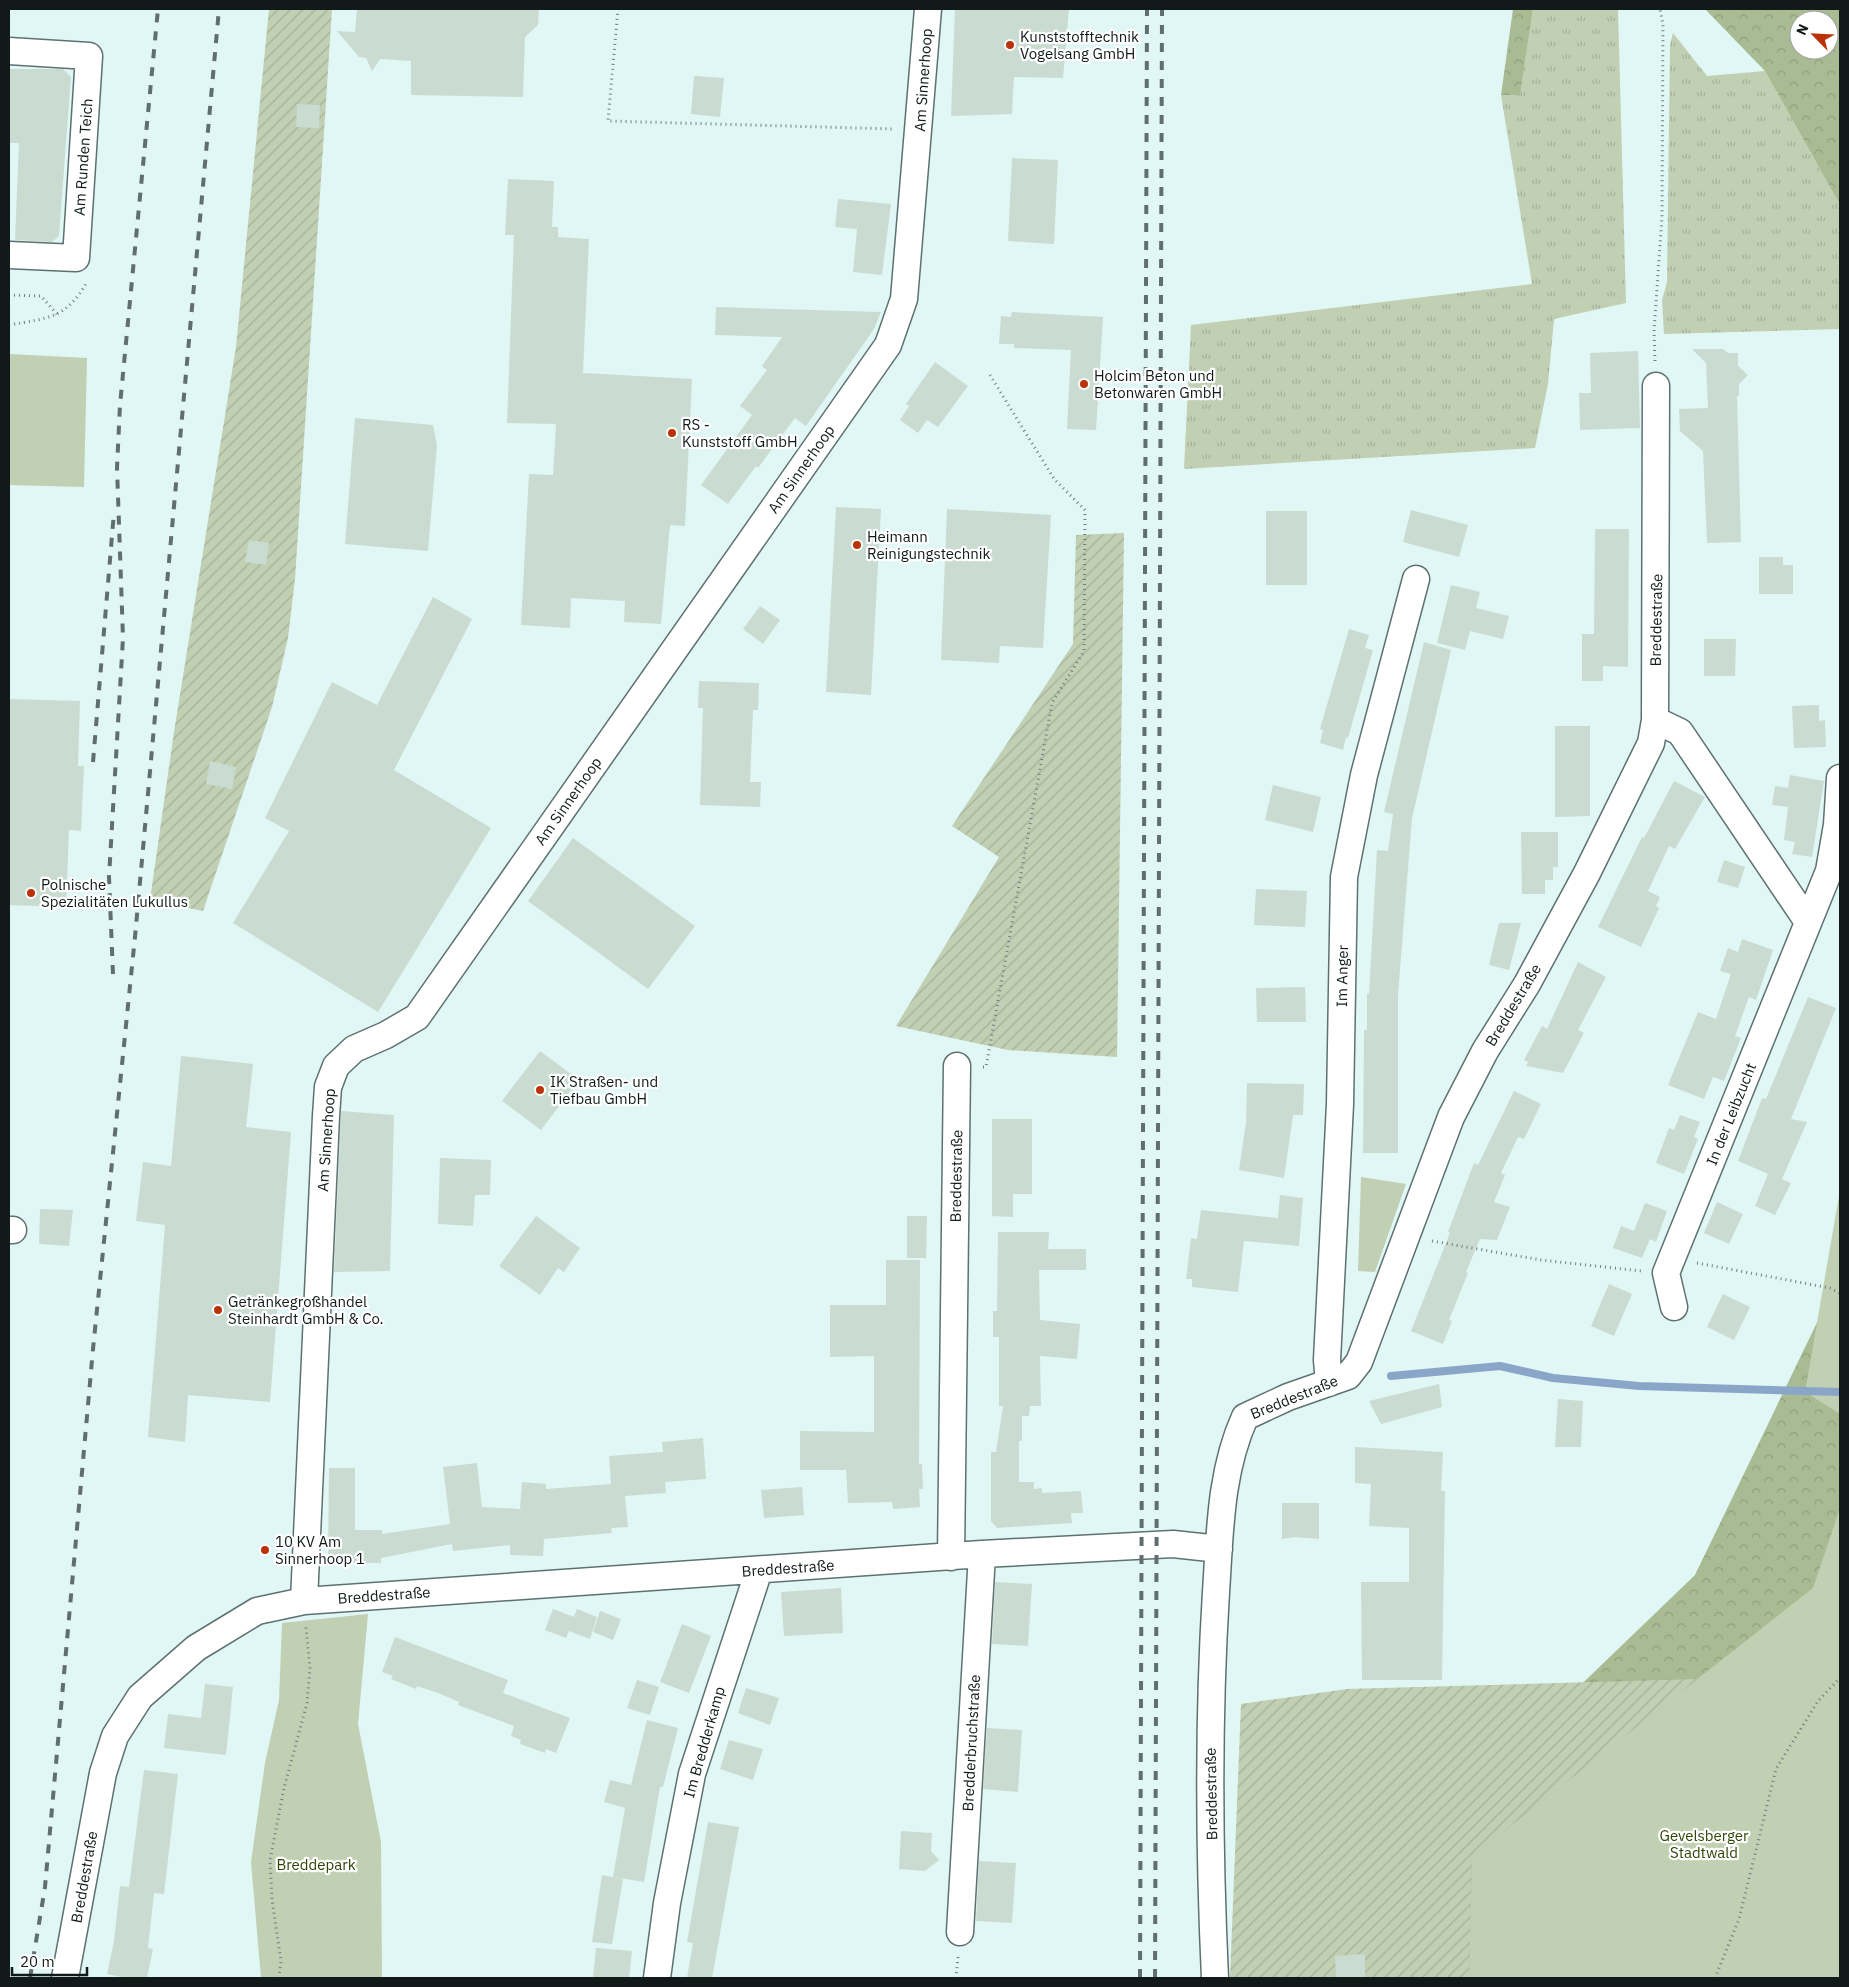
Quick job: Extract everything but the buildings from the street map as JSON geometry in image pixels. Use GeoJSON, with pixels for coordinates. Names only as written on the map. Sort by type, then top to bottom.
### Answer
{"type":"FeatureCollection","features":[{"type":"Feature","properties":{"kind":"street","name":"Am Sinnerhoop"},"geometry":{"type":"LineString","coordinates":[[304,1601],[326,1116],[328,1087],[336,1066],[354,1048],[386,1036],[417,1017],[888,345],[904,299],[920,130],[928,9]]}},
{"type":"Feature","properties":{"kind":"street","name":"Am Runden Teich"},"geometry":{"type":"LineString","coordinates":[[9,52],[89,56],[83,268]]}},
{"type":"Feature","properties":{"kind":"street"},"geometry":{"type":"LineString","coordinates":[[9,255],[83,268]]}},
{"type":"Feature","properties":{"kind":"street","name":"Breddestraße"},"geometry":{"type":"LineString","coordinates":[[1215,1978],[1210,1748],[1219,1524],[1233,1442],[1244,1417],[1288,1397],[1348,1376],[1359,1362],[1452,1117],[1485,1051],[1527,984],[1591,865],[1651,743],[1656,720],[1656,386]]}},
{"type":"Feature","properties":{"kind":"street","name":"Im Anger"},"geometry":{"type":"LineString","coordinates":[[1328,1383],[1327,1360],[1339,1113],[1344,877],[1364,775],[1416,579]]}},
{"type":"Feature","properties":{"kind":"street"},"geometry":{"type":"LineString","coordinates":[[1656,720],[1680,732],[1808,922]]}},
{"type":"Feature","properties":{"kind":"street","name":"In der Leibzucht"},"geometry":{"type":"LineString","coordinates":[[1666,1273],[1829,871],[1837,825],[1840,778]]}},
{"type":"Feature","properties":{"kind":"street","name":"Breddestraße"},"geometry":{"type":"LineString","coordinates":[[951,1557],[957,1066]]}},
{"type":"Feature","properties":{"kind":"street"},"geometry":{"type":"LineString","coordinates":[[1666,1273],[1674,1307]]}},
{"type":"Feature","properties":{"kind":"street","name":"Breddestraße"},"geometry":{"type":"LineString","coordinates":[[65,1978],[103,1772],[115,1736],[140,1697],[196,1648],[257,1611],[304,1601],[982,1554],[1174,1544],[1219,1549]]}},
{"type":"Feature","properties":{"kind":"street","name":"Bredderbruchstraße"},"geometry":{"type":"LineString","coordinates":[[960,1932],[982,1554]]}},
{"type":"Feature","properties":{"kind":"street","name":"Im Bredderkamp"},"geometry":{"type":"LineString","coordinates":[[656,1978],[667,1903],[692,1774],[760,1570]]}},
{"type":"Feature","properties":{"kind":"path"},"geometry":{"type":"LineString","coordinates":[[618,9],[608,121],[920,130]]}},
{"type":"Feature","properties":{"kind":"path"},"geometry":{"type":"LineString","coordinates":[[1656,386],[1654,331],[1662,217],[1663,25],[1660,9]]}},
{"type":"Feature","properties":{"kind":"path"},"geometry":{"type":"LineString","coordinates":[[9,325],[45,318],[65,311],[79,296],[83,268]]}},
{"type":"Feature","properties":{"kind":"path"},"geometry":{"type":"LineString","coordinates":[[9,295],[41,296],[57,314]]}},
{"type":"Feature","properties":{"kind":"path"},"geometry":{"type":"LineString","coordinates":[[957,1066],[986,1067],[1052,703],[1084,651],[1085,510],[1054,479],[990,375]]}},
{"type":"Feature","properties":{"kind":"path"},"geometry":{"type":"LineString","coordinates":[[1408,1236],[1452,1246],[1541,1260],[1666,1273],[1686,1261],[1830,1288],[1840,1293]]}},
{"type":"Feature","properties":{"kind":"path"},"geometry":{"type":"LineString","coordinates":[[279,1978],[281,1961],[272,1900],[270,1860],[284,1788],[307,1703],[310,1669],[304,1601]]}},
{"type":"Feature","properties":{"kind":"path"},"geometry":{"type":"LineString","coordinates":[[1715,1978],[1739,1919],[1776,1769],[1818,1701],[1840,1678]]}},
{"type":"Feature","properties":{"kind":"green space"},"geometry":{"type":"Polygon","coordinates":[[[269,9],[332,9],[295,579],[288,638],[272,707],[203,911],[150,900],[174,732],[236,347],[269,9]]]}},
{"type":"Feature","properties":{"kind":"green space"},"geometry":{"type":"Polygon","coordinates":[[[1513,9],[1533,9],[1520,95],[1501,95],[1513,9]]]}},
{"type":"Feature","properties":{"kind":"green space"},"geometry":{"type":"Polygon","coordinates":[[[1533,9],[1618,9],[1626,303],[1554,319],[1548,384],[1535,448],[1184,469],[1191,325],[1532,284],[1501,95],[1520,94],[1533,9]]]}},
{"type":"Feature","properties":{"kind":"green space"},"geometry":{"type":"Polygon","coordinates":[[[1705,9],[1840,9],[1840,205],[1765,71],[1705,9]]]}},
{"type":"Feature","properties":{"kind":"green space"},"geometry":{"type":"Polygon","coordinates":[[[1673,33],[1707,76],[1765,71],[1840,205],[1840,329],[1664,334],[1662,300],[1667,282],[1670,45],[1673,33]]]}},
{"type":"Feature","properties":{"kind":"green space"},"geometry":{"type":"Polygon","coordinates":[[[9,354],[87,358],[84,487],[9,485],[9,354]]]}},
{"type":"Feature","properties":{"kind":"green space"},"geometry":{"type":"Polygon","coordinates":[[[1124,533],[1117,1057],[1008,1050],[896,1026],[999,857],[952,826],[1073,644],[1076,535],[1124,533]]]}},
{"type":"Feature","properties":{"kind":"green space"},"geometry":{"type":"Polygon","coordinates":[[[1361,1177],[1406,1184],[1375,1272],[1358,1271],[1361,1177]]]}},
{"type":"Feature","properties":{"kind":"green space"},"geometry":{"type":"Polygon","coordinates":[[[1840,1190],[1840,1414],[1805,1392],[1840,1190]]]}},
{"type":"Feature","properties":{"kind":"green space","name":"Gevelsberger Stadtwald"},"geometry":{"type":"Polygon","coordinates":[[[1840,1275],[1840,1978],[1452,1978],[1458,1803],[1695,1575],[1840,1275]]]}},
{"type":"Feature","properties":{"kind":"green space","name":"Gevelsberger Stadtwald"},"geometry":{"type":"Polygon","coordinates":[[[1840,1508],[1840,1978],[1469,1978],[1472,1856],[1813,1588],[1840,1508]]]}},
{"type":"Feature","properties":{"kind":"green space","name":"Breddepark"},"geometry":{"type":"Polygon","coordinates":[[[368,1614],[358,1724],[381,1842],[382,1978],[261,1978],[251,1862],[265,1763],[279,1700],[282,1623],[368,1614]]]}},
{"type":"Feature","properties":{"kind":"green space"},"geometry":{"type":"Polygon","coordinates":[[[1698,1679],[1472,1856],[1469,1978],[1230,1978],[1241,1704],[1347,1689],[1698,1679]]]}},
{"type":"Feature","properties":{"kind":"waterway"},"geometry":{"type":"LineString","coordinates":[[1391,1376],[1500,1366],[1553,1378],[1639,1386],[1840,1392]]}},
{"type":"Feature","properties":{"kind":"railway"},"geometry":{"type":"LineString","coordinates":[[113,974],[109,877],[123,638],[117,468],[120,405],[158,9]]}},
{"type":"Feature","properties":{"kind":"railway"},"geometry":{"type":"LineString","coordinates":[[30,1978],[45,1887],[93,1349],[135,937],[219,9]]}},
{"type":"Feature","properties":{"kind":"railway"},"geometry":{"type":"LineString","coordinates":[[1140,1978],[1147,9]]}},
{"type":"Feature","properties":{"kind":"railway"},"geometry":{"type":"LineString","coordinates":[[1155,1978],[1162,9]]}},
{"type":"Feature","properties":{"kind":"railway"},"geometry":{"type":"LineString","coordinates":[[93,762],[114,512]]}},
{"type":"Feature","properties":{"kind":"place","name":"Kunststofftechnik Vogelsang GmbH"},"geometry":{"type":"Point","coordinates":[1010,45]}},
{"type":"Feature","properties":{"kind":"place","name":"Holcim Beton und Betonwaren GmbH"},"geometry":{"type":"Point","coordinates":[1084,384]}},
{"type":"Feature","properties":{"kind":"place","name":"RS - Kunststoff GmbH"},"geometry":{"type":"Point","coordinates":[672,433]}},
{"type":"Feature","properties":{"kind":"place","name":"Heimann Reinigungstechnik"},"geometry":{"type":"Point","coordinates":[857,545]}},
{"type":"Feature","properties":{"kind":"place","name":"Polnische Spezialitäten Lukullus"},"geometry":{"type":"Point","coordinates":[31,893]}},
{"type":"Feature","properties":{"kind":"place","name":"IK Straßen- und Tiefbau GmbH"},"geometry":{"type":"Point","coordinates":[540,1090]}},
{"type":"Feature","properties":{"kind":"place","name":"Getränkegroßhandel Steinhardt GmbH & Co."},"geometry":{"type":"Point","coordinates":[218,1310]}},
{"type":"Feature","properties":{"kind":"place","name":"10 KV Am Sinnerhoop 1"},"geometry":{"type":"Point","coordinates":[265,1550]}}]}
